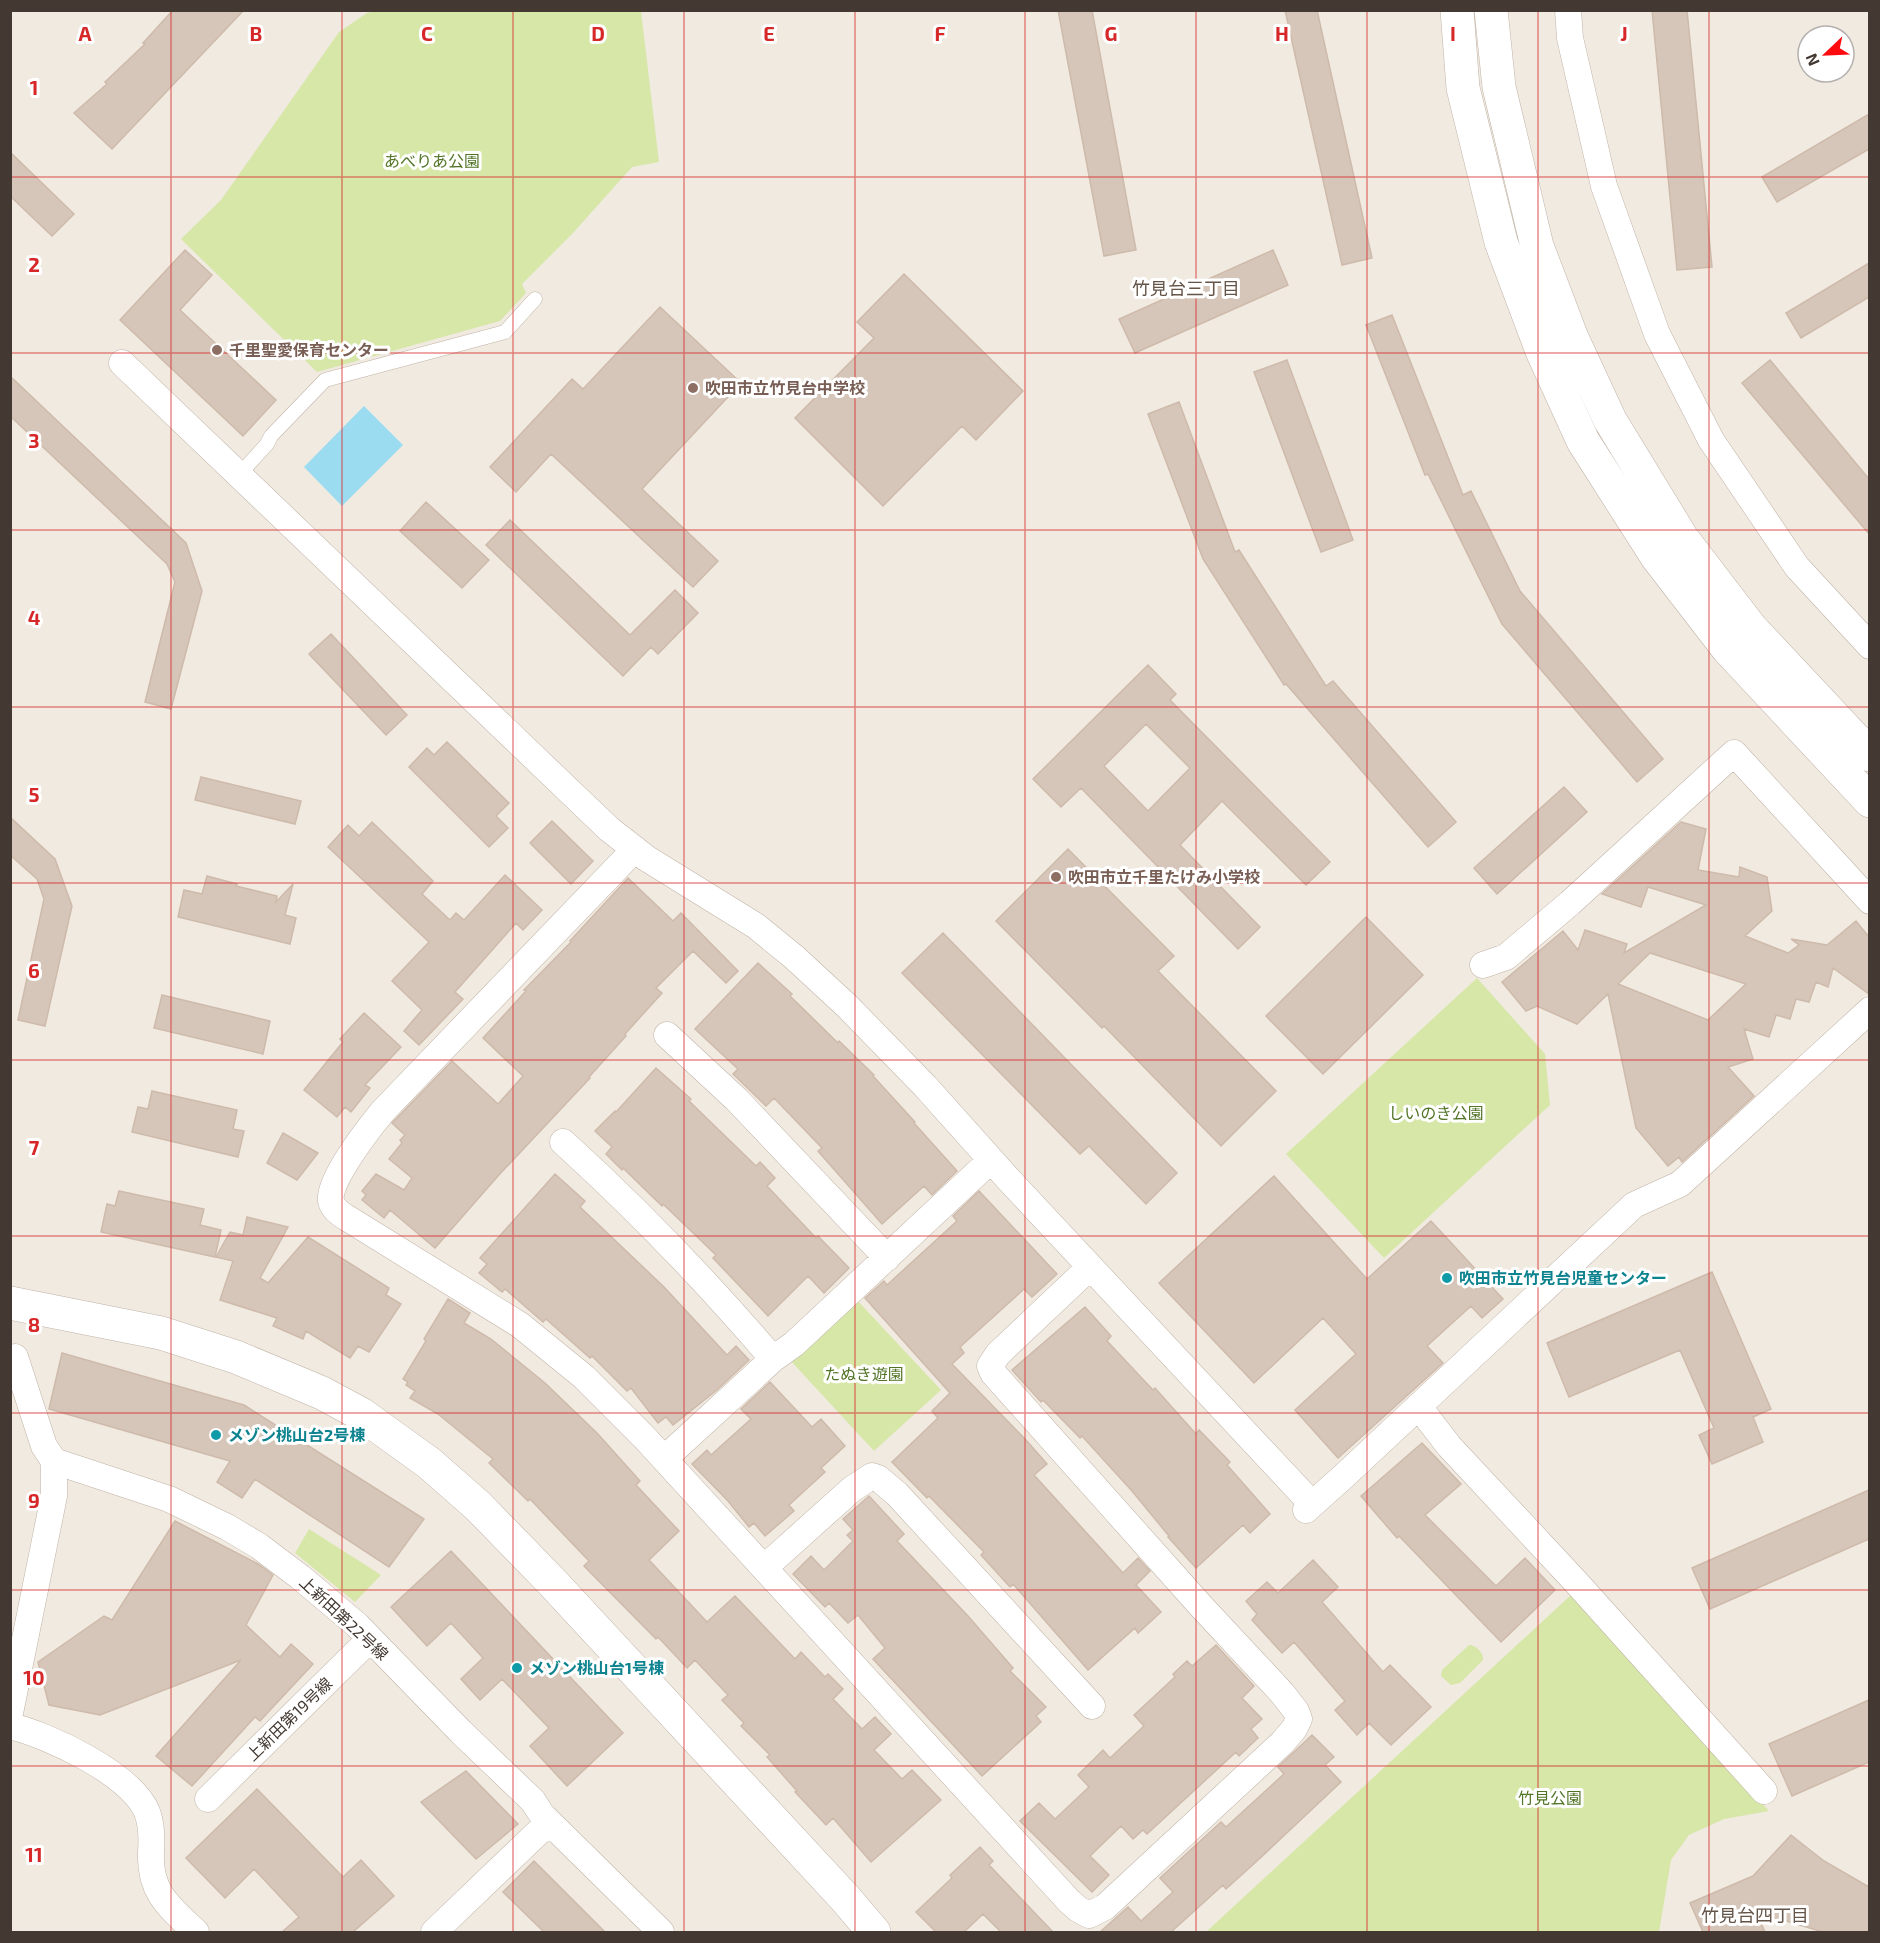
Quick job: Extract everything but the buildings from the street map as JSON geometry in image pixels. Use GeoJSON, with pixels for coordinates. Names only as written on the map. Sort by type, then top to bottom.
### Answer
{"type":"FeatureCollection","features":[{"type":"Feature","properties":{"kind":"street"},"geometry":{"type":"LineString","coordinates":[[1457,10],[1463,88],[1501,242],[1542,351],[1583,441],[1657,556],[1728,649],[1869,801]]}},
{"type":"Feature","properties":{"kind":"street"},"geometry":{"type":"LineString","coordinates":[[1491,10],[1499,87],[1537,246],[1572,338],[1610,420],[1683,538],[1751,628],[1869,755]]}},
{"type":"Feature","properties":{"kind":"street"},"geometry":{"type":"LineString","coordinates":[[1569,10],[1570,38],[1604,186],[1657,334],[1711,440],[1770,528],[1797,567],[1868,642]]}},
{"type":"Feature","properties":{"kind":"street"},"geometry":{"type":"LineString","coordinates":[[122,363],[579,800],[635,849],[747,919],[794,957],[888,1047],[1309,1507],[1635,1205],[1680,1184],[1869,1010]]}},
{"type":"Feature","properties":{"kind":"street"},"geometry":{"type":"LineString","coordinates":[[1483,965],[1506,957],[1570,903],[1734,753],[1869,901]]}},
{"type":"Feature","properties":{"kind":"street"},"geometry":{"type":"LineString","coordinates":[[635,849],[383,1111],[337,1178],[330,1197],[334,1208],[346,1218],[500,1312],[536,1337],[602,1394],[1069,1901],[1089,1915],[1105,1908],[1291,1734],[1299,1719],[1296,1711],[1282,1693],[1200,1605],[993,1373],[990,1366],[998,1354],[1090,1268]]}},
{"type":"Feature","properties":{"kind":"street"},"geometry":{"type":"LineString","coordinates":[[667,1035],[736,1099],[887,1258]]}},
{"type":"Feature","properties":{"kind":"street"},"geometry":{"type":"LineString","coordinates":[[563,1142],[674,1249],[773,1359]]}},
{"type":"Feature","properties":{"kind":"street"},"geometry":{"type":"LineString","coordinates":[[664,1459],[773,1359],[794,1344],[991,1160]]}},
{"type":"Feature","properties":{"kind":"street"},"geometry":{"type":"LineString","coordinates":[[10,1303],[161,1333],[236,1357],[322,1393],[361,1414],[429,1463],[478,1506],[560,1591],[857,1929]]}},
{"type":"Feature","properties":{"kind":"street"},"geometry":{"type":"LineString","coordinates":[[10,1713],[54,1496],[54,1461],[44,1446],[15,1357]]}},
{"type":"Feature","properties":{"kind":"street"},"geometry":{"type":"LineString","coordinates":[[1419,1407],[1449,1446],[1575,1581],[1764,1791]]}},
{"type":"Feature","properties":{"kind":"street","name":"上新田第22号線"},"geometry":{"type":"LineString","coordinates":[[54,1461],[169,1499],[228,1527],[259,1546],[300,1577],[357,1626],[461,1732],[533,1801],[549,1822],[661,1932]]}},
{"type":"Feature","properties":{"kind":"street"},"geometry":{"type":"LineString","coordinates":[[764,1568],[852,1489],[872,1476],[878,1478],[897,1494],[1092,1706]]}},
{"type":"Feature","properties":{"kind":"street","name":"上新田第19号線"},"geometry":{"type":"LineString","coordinates":[[208,1799],[370,1639]]}},
{"type":"Feature","properties":{"kind":"street"},"geometry":{"type":"LineString","coordinates":[[10,1725],[56,1741],[78,1753],[134,1792],[147,1812],[153,1838],[151,1853],[154,1883],[162,1900],[196,1932]]}},
{"type":"Feature","properties":{"kind":"street"},"geometry":{"type":"LineString","coordinates":[[434,1932],[549,1822]]}},
{"type":"Feature","properties":{"kind":"lane"},"geometry":{"type":"LineString","coordinates":[[239,475],[267,444],[270,436],[325,380],[505,332],[535,299]]}},
{"type":"Feature","properties":{"kind":"green space","name":"あべりあ公園"},"geometry":{"type":"Polygon","coordinates":[[[376,11],[641,11],[659,162],[632,167],[573,233],[522,284],[526,293],[500,321],[317,372],[181,239],[221,200],[339,32],[367,13],[376,11]]]}},
{"type":"Feature","properties":{"kind":"green space","name":"しいのき公園"},"geometry":{"type":"Polygon","coordinates":[[[1477,978],[1545,1054],[1550,1105],[1384,1258],[1286,1154],[1477,978]]]}},
{"type":"Feature","properties":{"kind":"green space","name":"たぬき遊園"},"geometry":{"type":"Polygon","coordinates":[[[856,1299],[941,1390],[874,1451],[790,1360],[856,1299]]]}},
{"type":"Feature","properties":{"kind":"green space"},"geometry":{"type":"Polygon","coordinates":[[[309,1529],[381,1575],[355,1602],[295,1553],[309,1529]]]}},
{"type":"Feature","properties":{"kind":"green space","name":"竹見公園"},"geometry":{"type":"Polygon","coordinates":[[[1571,1595],[1769,1811],[1724,1819],[1689,1835],[1671,1860],[1659,1932],[1206,1932],[1571,1595]]]}},
{"type":"Feature","properties":{"kind":"green space"},"geometry":{"type":"Polygon","coordinates":[[[1469,1645],[1479,1650],[1483,1660],[1460,1683],[1451,1685],[1441,1676],[1442,1670],[1469,1645]]]}},
{"type":"Feature","properties":{"kind":"water"},"geometry":{"type":"Polygon","coordinates":[[[364,406],[403,445],[342,506],[304,467],[364,406]]]}},
{"type":"Feature","properties":{"kind":"place","name":"千里聖愛保育センター"},"geometry":{"type":"Point","coordinates":[217,350]}},
{"type":"Feature","properties":{"kind":"place","name":"吹田市立竹見台中学校"},"geometry":{"type":"Point","coordinates":[693,388]}},
{"type":"Feature","properties":{"kind":"place","name":"吹田市立千里たけみ小学校"},"geometry":{"type":"Point","coordinates":[1056,877]}},
{"type":"Feature","properties":{"kind":"place","name":"吹田市立竹見台児童センター"},"geometry":{"type":"Point","coordinates":[1447,1278]}},
{"type":"Feature","properties":{"kind":"place","name":"メゾン桃山台2号棟"},"geometry":{"type":"Point","coordinates":[216,1435]}},
{"type":"Feature","properties":{"kind":"place","name":"メゾン桃山台1号棟"},"geometry":{"type":"Point","coordinates":[517,1668]}},
{"type":"Feature","properties":{"kind":"district","name":"竹見台三丁目"},"geometry":{"type":"Point","coordinates":[1186,289]}},
{"type":"Feature","properties":{"kind":"district","name":"竹見台四丁目"},"geometry":{"type":"Point","coordinates":[1755,1916]}}]}
